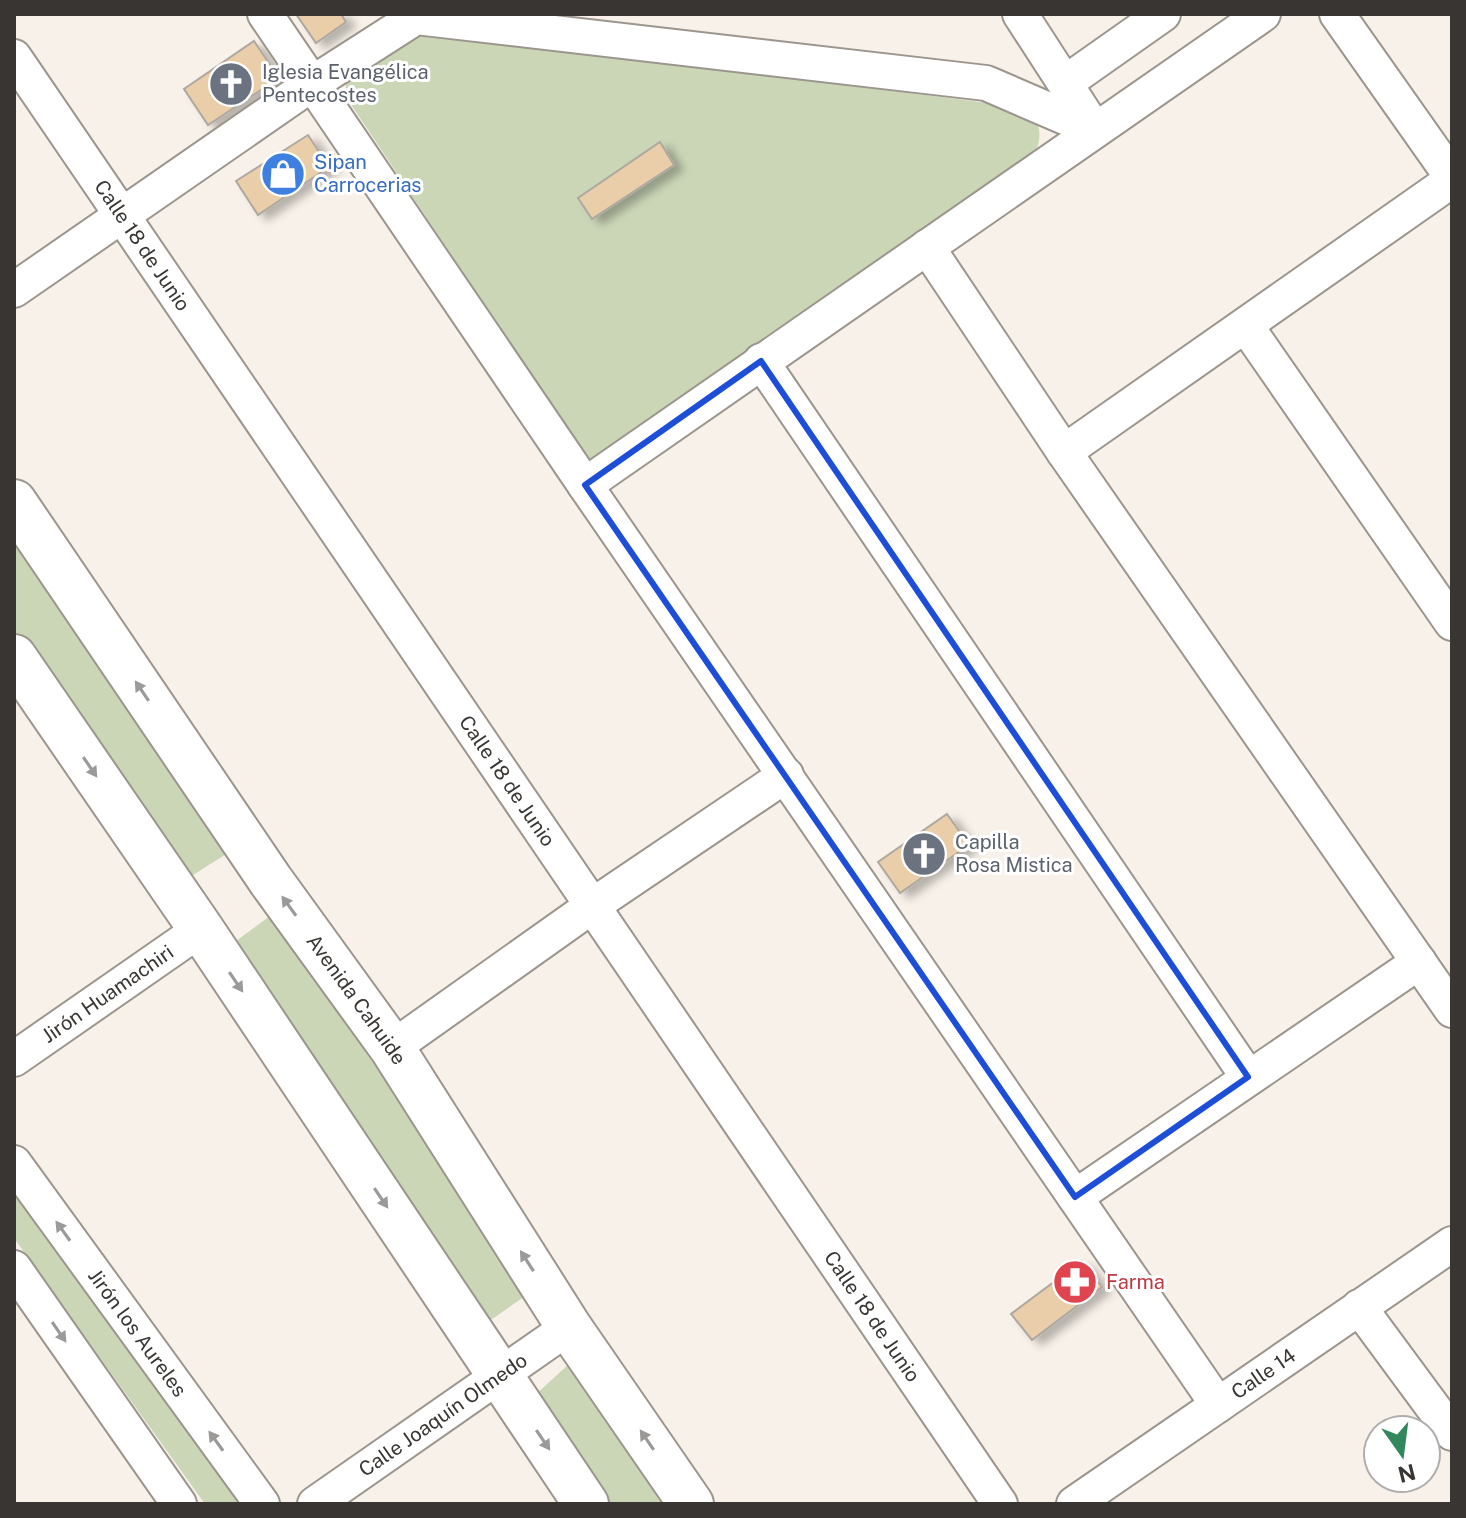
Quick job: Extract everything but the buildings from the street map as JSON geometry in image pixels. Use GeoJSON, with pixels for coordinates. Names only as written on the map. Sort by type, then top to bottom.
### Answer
{"type":"FeatureCollection","features":[{"type":"Feature","properties":{"kind":"main road","name":"Avenida Cahuide"},"geometry":{"type":"LineString","coordinates":[[14,502],[271,881],[392,1048],[569,1327],[691,1504]]}},
{"type":"Feature","properties":{"kind":"main road"},"geometry":{"type":"LineString","coordinates":[[14,657],[201,929],[586,1504]]}},
{"type":"Feature","properties":{"kind":"street"},"geometry":{"type":"LineString","coordinates":[[265,14],[1218,1405]]}},
{"type":"Feature","properties":{"kind":"street"},"geometry":{"type":"LineString","coordinates":[[1020,14],[1095,130]]}},
{"type":"Feature","properties":{"kind":"street"},"geometry":{"type":"LineString","coordinates":[[1065,83],[1163,14]]}},
{"type":"Feature","properties":{"kind":"street"},"geometry":{"type":"LineString","coordinates":[[585,485],[1263,14]]}},
{"type":"Feature","properties":{"kind":"street"},"geometry":{"type":"LineString","coordinates":[[1064,452],[1452,178],[1337,14]]}},
{"type":"Feature","properties":{"kind":"street"},"geometry":{"type":"LineString","coordinates":[[14,290],[313,83],[416,17],[986,83],[1095,130]]}},
{"type":"Feature","properties":{"kind":"street","name":"Calle 18 de Junio"},"geometry":{"type":"LineString","coordinates":[[14,57],[1000,1504]]}},
{"type":"Feature","properties":{"kind":"street"},"geometry":{"type":"LineString","coordinates":[[927,247],[1064,452],[1452,1010]]}},
{"type":"Feature","properties":{"kind":"street"},"geometry":{"type":"LineString","coordinates":[[1246,326],[1452,623]]}},
{"type":"Feature","properties":{"kind":"street"},"geometry":{"type":"LineString","coordinates":[[761,361],[1248,1077]]}},
{"type":"Feature","properties":{"kind":"street"},"geometry":{"type":"LineString","coordinates":[[392,1048],[592,906],[786,775]]}},
{"type":"Feature","properties":{"kind":"street","name":"Jirón Huamachiri"},"geometry":{"type":"LineString","coordinates":[[14,1059],[201,929]]}},
{"type":"Feature","properties":{"kind":"street"},"geometry":{"type":"LineString","coordinates":[[1075,1197],[1419,962]]}},
{"type":"Feature","properties":{"kind":"street","name":"Jirón los Aureles"},"geometry":{"type":"LineString","coordinates":[[14,1163],[262,1504]]}},
{"type":"Feature","properties":{"kind":"street","name":"Calle 14"},"geometry":{"type":"LineString","coordinates":[[1074,1504],[1452,1244]]}},
{"type":"Feature","properties":{"kind":"street"},"geometry":{"type":"LineString","coordinates":[[14,1268],[179,1504]]}},
{"type":"Feature","properties":{"kind":"street"},"geometry":{"type":"LineString","coordinates":[[1359,1307],[1452,1433]]}},
{"type":"Feature","properties":{"kind":"street","name":"Calle Joaquín Olmedo"},"geometry":{"type":"LineString","coordinates":[[315,1504],[569,1327]]}},
{"type":"Feature","properties":{"kind":"highlighted area"},"geometry":{"type":"Polygon","coordinates":[[[761,361],[1248,1077],[1075,1197],[585,485],[761,361]]]}},
{"type":"Feature","properties":{"kind":"green space"},"geometry":{"type":"Polygon","coordinates":[[[424,31],[1027,108],[1038,125],[1039,142],[1034,156],[591,464],[346,97],[346,83],[424,31]]]}},
{"type":"Feature","properties":{"kind":"green space"},"geometry":{"type":"Polygon","coordinates":[[[14,534],[231,851],[182,882],[14,634],[14,534]]]}},
{"type":"Feature","properties":{"kind":"green space"},"geometry":{"type":"Polygon","coordinates":[[[274,913],[528,1294],[488,1322],[232,944],[274,913]]]}},
{"type":"Feature","properties":{"kind":"green space"},"geometry":{"type":"Polygon","coordinates":[[[14,1186],[245,1504],[205,1504],[14,1238],[14,1186]]]}},
{"type":"Feature","properties":{"kind":"green space"},"geometry":{"type":"Polygon","coordinates":[[[569,1364],[663,1504],[605,1504],[534,1396],[569,1364]]]}},
{"type":"Feature","properties":{"kind":"place","name":"Iglesia Evangélica Pentecostes"},"geometry":{"type":"Point","coordinates":[231,84]}},
{"type":"Feature","properties":{"kind":"place","name":"Sipan Carrocerias"},"geometry":{"type":"Point","coordinates":[283,174]}},
{"type":"Feature","properties":{"kind":"place","name":"Capilla Rosa Mistica"},"geometry":{"type":"Point","coordinates":[924,854]}},
{"type":"Feature","properties":{"kind":"place","name":"Farma"},"geometry":{"type":"Point","coordinates":[1075,1282]}}]}
